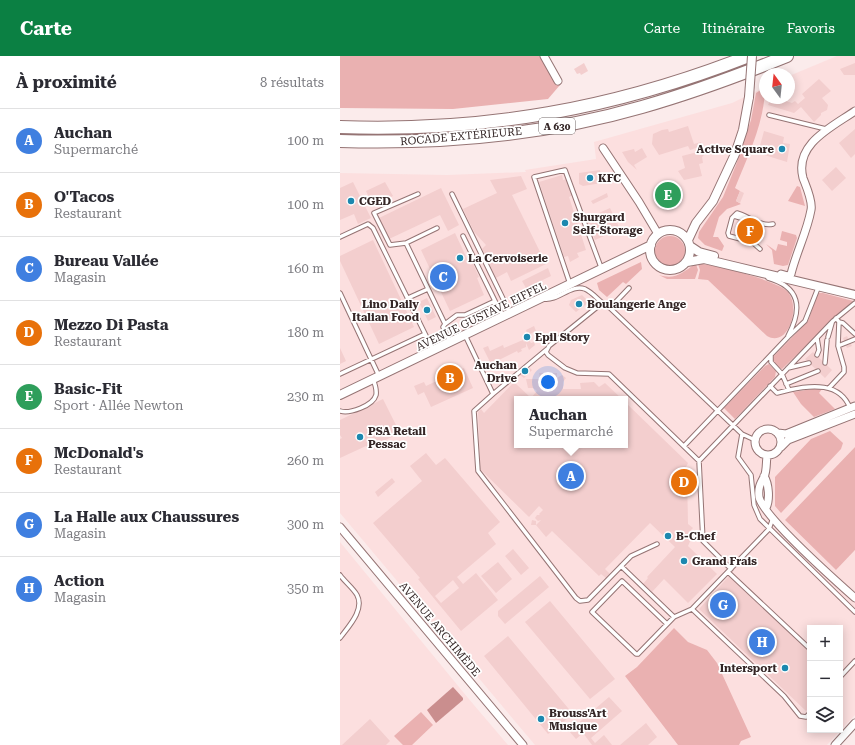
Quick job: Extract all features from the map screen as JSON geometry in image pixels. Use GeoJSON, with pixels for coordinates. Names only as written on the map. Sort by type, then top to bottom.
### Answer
{"type":"FeatureCollection","features":[{"type":"Feature","properties":{"kind":"highway","name":"A 630"},"geometry":{"type":"LineString","coordinates":[[340,127],[458,126],[534,116],[608,102],[650,91],[750,56]]}},
{"type":"Feature","properties":{"kind":"highway","name":"ROCADE EXTÉRIEURE"},"geometry":{"type":"LineString","coordinates":[[340,141],[426,141],[528,131],[564,125],[642,107],[787,56]]}},
{"type":"Feature","properties":{"kind":"street"},"geometry":{"type":"LineString","coordinates":[[544,56],[558,81]]}},
{"type":"Feature","properties":{"kind":"street"},"geometry":{"type":"LineString","coordinates":[[687,262],[689,257],[689,243],[696,223],[713,200],[735,154],[743,130],[750,97],[750,56]]}},
{"type":"Feature","properties":{"kind":"street"},"geometry":{"type":"LineString","coordinates":[[791,274],[812,208],[802,172],[801,162],[809,146],[855,111]]}},
{"type":"Feature","properties":{"kind":"street"},"geometry":{"type":"LineString","coordinates":[[603,148],[639,202],[658,234]]}},
{"type":"Feature","properties":{"kind":"street"},"geometry":{"type":"LineString","coordinates":[[696,223],[678,231],[664,231],[658,234],[650,245],[652,258],[660,267],[665,270],[677,269],[687,262],[704,259],[855,295]]}},
{"type":"Feature","properties":{"kind":"street"},"geometry":{"type":"LineString","coordinates":[[678,231],[699,252],[855,290]]}},
{"type":"Feature","properties":{"kind":"street","name":"AVENUE GUSTAVE EIFFEL"},"geometry":{"type":"LineString","coordinates":[[340,395],[631,256],[650,245]]}},
{"type":"Feature","properties":{"kind":"street"},"geometry":{"type":"LineString","coordinates":[[631,256],[652,258]]}},
{"type":"Feature","properties":{"kind":"street"},"geometry":{"type":"LineString","coordinates":[[763,272],[773,272],[788,276],[791,274]]}},
{"type":"Feature","properties":{"kind":"street"},"geometry":{"type":"LineString","coordinates":[[853,409],[788,440],[775,454],[767,456],[762,454],[756,448],[755,440],[762,430],[770,429],[778,433],[786,434],[853,409]]}},
{"type":"Feature","properties":{"kind":"street"},"geometry":{"type":"LineString","coordinates":[[778,433],[781,439],[781,447]]}},
{"type":"Feature","properties":{"kind":"street"},"geometry":{"type":"LineString","coordinates":[[767,456],[764,476],[768,483],[768,501],[766,508],[773,518],[855,598]]}},
{"type":"Feature","properties":{"kind":"street","name":"AVENUE ARCHIMÈDE"},"geometry":{"type":"LineString","coordinates":[[340,527],[523,745]]}},
{"type":"Feature","properties":{"kind":"street"},"geometry":{"type":"LineString","coordinates":[[835,745],[855,722]]}},
{"type":"Feature","properties":{"kind":"lane"},"geometry":{"type":"LineString","coordinates":[[769,114],[829,130]]}},
{"type":"Feature","properties":{"kind":"lane"},"geometry":{"type":"LineString","coordinates":[[571,285],[534,177],[565,170],[602,270]]}},
{"type":"Feature","properties":{"kind":"lane"},"geometry":{"type":"LineString","coordinates":[[418,194],[374,213],[390,245],[406,243],[437,228]]}},
{"type":"Feature","properties":{"kind":"lane"},"geometry":{"type":"LineString","coordinates":[[452,194],[507,315]]}},
{"type":"Feature","properties":{"kind":"lane"},"geometry":{"type":"LineString","coordinates":[[760,249],[752,242],[729,236],[728,233],[734,216],[737,213],[770,225],[773,224]]}},
{"type":"Feature","properties":{"kind":"lane"},"geometry":{"type":"LineString","coordinates":[[340,237],[368,224],[373,228],[433,350]]}},
{"type":"Feature","properties":{"kind":"lane"},"geometry":{"type":"LineString","coordinates":[[463,236],[495,301],[507,315]]}},
{"type":"Feature","properties":{"kind":"lane"},"geometry":{"type":"LineString","coordinates":[[406,243],[445,324],[443,326],[450,342]]}},
{"type":"Feature","properties":{"kind":"lane"},"geometry":{"type":"LineString","coordinates":[[751,270],[760,276],[783,283],[793,292],[796,302],[797,316],[788,338]]}},
{"type":"Feature","properties":{"kind":"lane"},"geometry":{"type":"LineString","coordinates":[[684,446],[805,321],[820,286],[839,286]]}},
{"type":"Feature","properties":{"kind":"lane"},"geometry":{"type":"LineString","coordinates":[[540,299],[550,300],[578,288],[589,292],[601,304],[610,308],[742,434],[755,440]]}},
{"type":"Feature","properties":{"kind":"lane"},"geometry":{"type":"LineString","coordinates":[[610,308],[629,288]]}},
{"type":"Feature","properties":{"kind":"lane"},"geometry":{"type":"LineString","coordinates":[[408,298],[428,289]]}},
{"type":"Feature","properties":{"kind":"lane"},"geometry":{"type":"LineString","coordinates":[[340,293],[371,359],[376,378],[376,396],[372,401],[350,412],[340,411]]}},
{"type":"Feature","properties":{"kind":"lane"},"geometry":{"type":"LineString","coordinates":[[445,324],[457,315],[464,315],[495,301]]}},
{"type":"Feature","properties":{"kind":"lane"},"geometry":{"type":"LineString","coordinates":[[699,461],[787,368],[855,303]]}},
{"type":"Feature","properties":{"kind":"lane"},"geometry":{"type":"LineString","coordinates":[[601,304],[474,411],[477,469],[484,480],[580,601],[584,602],[588,600],[631,556],[657,544]]}},
{"type":"Feature","properties":{"kind":"lane"},"geometry":{"type":"LineString","coordinates":[[836,320],[843,322],[855,334]]}},
{"type":"Feature","properties":{"kind":"lane"},"geometry":{"type":"LineString","coordinates":[[825,363],[828,339],[836,320]]}},
{"type":"Feature","properties":{"kind":"lane"},"geometry":{"type":"LineString","coordinates":[[829,388],[844,372],[838,346],[836,320]]}},
{"type":"Feature","properties":{"kind":"lane"},"geometry":{"type":"LineString","coordinates":[[340,374],[425,334]]}},
{"type":"Feature","properties":{"kind":"lane"},"geometry":{"type":"LineString","coordinates":[[465,335],[493,394]]}},
{"type":"Feature","properties":{"kind":"lane"},"geometry":{"type":"LineString","coordinates":[[817,338],[819,350],[817,355]]}},
{"type":"Feature","properties":{"kind":"lane"},"geometry":{"type":"LineString","coordinates":[[838,346],[855,339]]}},
{"type":"Feature","properties":{"kind":"lane"},"geometry":{"type":"LineString","coordinates":[[547,349],[548,355],[572,372],[609,374],[699,461],[703,541],[729,570],[807,647]]}},
{"type":"Feature","properties":{"kind":"lane"},"geometry":{"type":"LineString","coordinates":[[771,355],[771,362],[782,374],[789,390]]}},
{"type":"Feature","properties":{"kind":"lane"},"geometry":{"type":"LineString","coordinates":[[787,368],[809,363]]}},
{"type":"Feature","properties":{"kind":"lane"},"geometry":{"type":"LineString","coordinates":[[786,384],[818,371]]}},
{"type":"Feature","properties":{"kind":"lane"},"geometry":{"type":"LineString","coordinates":[[770,386],[777,393],[819,385],[829,388],[846,398],[853,409]]}},
{"type":"Feature","properties":{"kind":"lane"},"geometry":{"type":"LineString","coordinates":[[742,434],[738,457],[750,472],[756,509],[763,524],[855,612]]}},
{"type":"Feature","properties":{"kind":"lane"},"geometry":{"type":"LineString","coordinates":[[667,624],[622,581],[592,612],[636,654],[674,618],[692,610],[769,529],[773,518]]}},
{"type":"Feature","properties":{"kind":"lane"},"geometry":{"type":"LineString","coordinates":[[621,566],[674,618]]}},
{"type":"Feature","properties":{"kind":"lane"},"geometry":{"type":"LineString","coordinates":[[340,576],[357,595],[360,604],[358,611],[340,638]]}},
{"type":"Feature","properties":{"kind":"lane"},"geometry":{"type":"LineString","coordinates":[[692,610],[784,696],[800,716],[807,716]]}},
{"type":"Feature","properties":{"kind":"lane"},"geometry":{"type":"LineString","coordinates":[[843,674],[855,661]]}},
{"type":"Feature","properties":{"kind":"shaded area"},"geometry":{"type":"Polygon","coordinates":[[[340,56],[544,56],[560,85],[548,99],[453,109],[340,108],[340,56]]]}},
{"type":"Feature","properties":{"kind":"shaded area"},"geometry":{"type":"Polygon","coordinates":[[[837,56],[855,56],[855,447],[785,520],[836,570],[855,550],[855,715],[843,728],[843,625],[807,625],[807,733],[838,733],[827,745],[535,745],[340,513],[340,173],[447,175],[526,172],[525,170],[596,159],[594,142],[732,103],[759,90],[759,104],[795,104],[795,74],[837,56]]]}},
{"type":"Feature","properties":{"kind":"shaded area"},"geometry":{"type":"Polygon","coordinates":[[[759,91],[759,104],[763,104],[755,138],[735,188],[740,191],[736,201],[741,204],[727,209],[719,217],[713,237],[718,237],[724,246],[722,251],[705,245],[698,238],[699,232],[723,197],[736,165],[751,120],[756,93],[759,91]]]}},
{"type":"Feature","properties":{"kind":"shaded area"},"geometry":{"type":"Polygon","coordinates":[[[797,186],[800,187],[805,206],[788,201],[797,186]]]}},
{"type":"Feature","properties":{"kind":"shaded area"},"geometry":{"type":"Polygon","coordinates":[[[782,231],[796,235],[797,238],[788,265],[783,266],[774,264],[772,250],[766,244],[776,251],[778,244],[787,246],[787,242],[780,240],[782,231]]]}},
{"type":"Feature","properties":{"kind":"shaded area"},"geometry":{"type":"Polygon","coordinates":[[[670,236],[681,240],[685,251],[681,262],[670,266],[659,262],[655,251],[659,240],[670,236]]]}},
{"type":"Feature","properties":{"kind":"shaded area"},"geometry":{"type":"Polygon","coordinates":[[[641,262],[642,269],[626,284],[623,282],[607,297],[599,290],[597,283],[641,262]]]}},
{"type":"Feature","properties":{"kind":"shaded area"},"geometry":{"type":"Polygon","coordinates":[[[695,264],[698,270],[695,279],[667,279],[659,275],[670,277],[678,275],[695,264]]]}},
{"type":"Feature","properties":{"kind":"shaded area"},"geometry":{"type":"Polygon","coordinates":[[[698,264],[746,274],[760,278],[783,288],[788,292],[792,299],[793,307],[793,316],[786,332],[781,336],[774,338],[767,336],[708,280],[698,279],[700,270],[698,264]]]}},
{"type":"Feature","properties":{"kind":"shaded area"},"geometry":{"type":"Polygon","coordinates":[[[818,293],[853,301],[782,369],[779,368],[773,362],[772,358],[808,321],[818,293]]]}},
{"type":"Feature","properties":{"kind":"shaded area"},"geometry":{"type":"Polygon","coordinates":[[[769,364],[776,371],[775,377],[735,419],[724,408],[765,366],[769,364]]]}},
{"type":"Feature","properties":{"kind":"shaded area"},"geometry":{"type":"Polygon","coordinates":[[[822,389],[819,393],[835,409],[814,417],[801,404],[793,392],[822,389]]]}},
{"type":"Feature","properties":{"kind":"shaded area"},"geometry":{"type":"Polygon","coordinates":[[[830,431],[843,443],[841,449],[781,513],[775,506],[775,477],[811,439],[830,431]]]}},
{"type":"Feature","properties":{"kind":"shaded area"},"geometry":{"type":"Polygon","coordinates":[[[855,447],[855,550],[836,570],[785,520],[855,447]]]}},
{"type":"Feature","properties":{"kind":"shaded area"},"geometry":{"type":"Polygon","coordinates":[[[340,542],[468,698],[508,745],[340,745],[340,542]]]}},
{"type":"Feature","properties":{"kind":"shaded area"},"geometry":{"type":"Polygon","coordinates":[[[674,628],[688,642],[707,650],[717,663],[751,737],[741,741],[739,745],[678,745],[625,676],[637,667],[674,628]]]}},
{"type":"Feature","properties":{"kind":"shaded area"},"geometry":{"type":"Polygon","coordinates":[[[453,687],[463,698],[463,700],[436,723],[427,710],[453,687]]]}},
{"type":"Feature","properties":{"kind":"shaded area"},"geometry":{"type":"Polygon","coordinates":[[[421,712],[433,725],[412,745],[403,745],[394,736],[421,712]]]}},
{"type":"Feature","properties":{"kind":"building"},"geometry":{"type":"Polygon","coordinates":[[[584,63],[588,71],[581,75],[580,73],[577,74],[574,69],[584,63]]]}},
{"type":"Feature","properties":{"kind":"building"},"geometry":{"type":"Polygon","coordinates":[[[855,63],[855,75],[844,75],[840,69],[855,63]]]}},
{"type":"Feature","properties":{"kind":"building"},"geometry":{"type":"Polygon","coordinates":[[[819,79],[831,91],[822,98],[828,105],[827,110],[821,113],[821,115],[814,122],[801,107],[794,113],[768,105],[795,104],[795,101],[798,104],[805,98],[802,94],[819,79]]]}},
{"type":"Feature","properties":{"kind":"building"},"geometry":{"type":"Polygon","coordinates":[[[688,126],[694,144],[701,142],[702,146],[690,150],[688,146],[659,155],[652,144],[653,134],[662,130],[668,129],[669,132],[688,126]]]}},
{"type":"Feature","properties":{"kind":"building"},"geometry":{"type":"Polygon","coordinates":[[[855,129],[855,154],[851,158],[839,143],[855,129]]]}},
{"type":"Feature","properties":{"kind":"building"},"geometry":{"type":"Polygon","coordinates":[[[764,131],[784,137],[783,143],[790,144],[787,162],[758,153],[764,131]]]}},
{"type":"Feature","properties":{"kind":"building"},"geometry":{"type":"Polygon","coordinates":[[[642,148],[647,157],[634,165],[637,170],[628,162],[622,152],[634,149],[635,152],[642,148]]]}},
{"type":"Feature","properties":{"kind":"building"},"geometry":{"type":"Polygon","coordinates":[[[705,150],[705,154],[702,157],[703,163],[699,164],[702,176],[684,180],[678,171],[685,168],[682,156],[705,150]]]}},
{"type":"Feature","properties":{"kind":"building"},"geometry":{"type":"Polygon","coordinates":[[[836,167],[846,178],[832,191],[822,180],[836,167]]]}},
{"type":"Feature","properties":{"kind":"building","name":"KFC"},"geometry":{"type":"Polygon","coordinates":[[[600,170],[602,183],[583,186],[579,184],[579,173],[600,170]]]}},
{"type":"Feature","properties":{"kind":"building","name":"Shurgard Self-Storage"},"geometry":{"type":"Polygon","coordinates":[[[562,175],[563,180],[568,179],[573,195],[569,197],[586,250],[577,253],[579,257],[570,262],[568,256],[564,257],[539,182],[562,175]]]}},
{"type":"Feature","properties":{"kind":"building"},"geometry":{"type":"Polygon","coordinates":[[[521,176],[527,189],[512,195],[546,264],[511,281],[507,272],[496,278],[482,249],[486,245],[474,232],[463,209],[497,193],[490,180],[521,176]]]}},
{"type":"Feature","properties":{"kind":"building"},"geometry":{"type":"Polygon","coordinates":[[[670,180],[683,200],[666,210],[654,191],[670,180]]]}},
{"type":"Feature","properties":{"kind":"building","name":"CGED"},"geometry":{"type":"Polygon","coordinates":[[[353,182],[371,218],[358,224],[354,214],[340,220],[340,188],[353,182]]]}},
{"type":"Feature","properties":{"kind":"building"},"geometry":{"type":"Polygon","coordinates":[[[385,182],[393,196],[373,206],[366,191],[385,182]]]}},
{"type":"Feature","properties":{"kind":"building"},"geometry":{"type":"Polygon","coordinates":[[[441,188],[459,225],[448,231],[440,215],[389,239],[379,218],[441,188]]]}},
{"type":"Feature","properties":{"kind":"building"},"geometry":{"type":"Polygon","coordinates":[[[740,191],[744,193],[740,203],[736,201],[740,191]]]}},
{"type":"Feature","properties":{"kind":"building"},"geometry":{"type":"Polygon","coordinates":[[[607,193],[608,197],[593,204],[591,201],[607,193]]]}},
{"type":"Feature","properties":{"kind":"building"},"geometry":{"type":"Polygon","coordinates":[[[610,208],[620,229],[595,240],[586,219],[610,208]]]}},
{"type":"Feature","properties":{"kind":"building"},"geometry":{"type":"Polygon","coordinates":[[[739,220],[765,228],[762,240],[736,233],[735,230],[737,221],[739,220]]]}},
{"type":"Feature","properties":{"kind":"building"},"geometry":{"type":"Polygon","coordinates":[[[455,233],[470,265],[473,264],[479,277],[477,278],[484,295],[450,311],[421,250],[455,233]]]}},
{"type":"Feature","properties":{"kind":"building"},"geometry":{"type":"Polygon","coordinates":[[[373,240],[414,327],[379,344],[340,261],[340,256],[373,240]]]}},
{"type":"Feature","properties":{"kind":"building"},"geometry":{"type":"Polygon","coordinates":[[[548,268],[551,276],[526,288],[522,281],[548,268]]]}},
{"type":"Feature","properties":{"kind":"building","name":"Boulangerie Ange"},"geometry":{"type":"Polygon","coordinates":[[[582,295],[589,302],[576,312],[569,305],[571,300],[582,295]]]}},
{"type":"Feature","properties":{"kind":"building","name":"Lino Daily Italian Food"},"geometry":{"type":"Polygon","coordinates":[[[427,298],[436,317],[428,321],[419,302],[427,298]]]}},
{"type":"Feature","properties":{"kind":"building"},"geometry":{"type":"Polygon","coordinates":[[[534,326],[536,331],[530,334],[528,339],[531,343],[534,342],[535,345],[529,350],[526,343],[526,347],[521,349],[522,351],[518,353],[517,351],[495,362],[497,364],[492,366],[483,348],[488,346],[490,351],[503,345],[504,348],[523,340],[524,342],[526,340],[524,335],[527,333],[526,330],[534,326]]]}},
{"type":"Feature","properties":{"kind":"building"},"geometry":{"type":"Polygon","coordinates":[[[847,336],[852,346],[847,348],[843,338],[847,336]]]}},
{"type":"Feature","properties":{"kind":"building"},"geometry":{"type":"Polygon","coordinates":[[[340,348],[346,361],[340,364],[340,348]]]}},
{"type":"Feature","properties":{"kind":"building"},"geometry":{"type":"Polygon","coordinates":[[[813,352],[832,370],[825,378],[805,359],[813,352]]]}},
{"type":"Feature","properties":{"kind":"building"},"geometry":{"type":"Polygon","coordinates":[[[525,364],[532,370],[524,378],[517,373],[525,364]]]}},
{"type":"Feature","properties":{"kind":"building"},"geometry":{"type":"Polygon","coordinates":[[[464,368],[473,388],[431,407],[424,392],[418,395],[414,386],[424,382],[426,386],[464,368]]]}},
{"type":"Feature","properties":{"kind":"building"},"geometry":{"type":"Polygon","coordinates":[[[539,373],[557,373],[557,378],[562,375],[566,378],[563,382],[563,389],[581,389],[580,383],[594,382],[599,387],[605,383],[619,396],[533,396],[537,391],[533,388],[528,388],[526,379],[540,379],[539,373]]]}},
{"type":"Feature","properties":{"kind":"building"},"geometry":{"type":"Polygon","coordinates":[[[514,382],[529,396],[514,396],[514,448],[628,448],[628,405],[688,463],[685,469],[687,471],[688,524],[693,528],[689,532],[692,537],[688,546],[717,574],[688,603],[664,579],[652,592],[643,584],[648,578],[647,577],[675,547],[650,523],[605,569],[610,574],[606,578],[601,574],[599,576],[552,531],[546,537],[536,525],[541,520],[538,521],[535,518],[537,515],[540,515],[539,514],[543,510],[539,506],[529,517],[480,469],[478,412],[481,409],[484,413],[514,382]]]}},
{"type":"Feature","properties":{"kind":"building"},"geometry":{"type":"Polygon","coordinates":[[[383,399],[400,433],[367,449],[366,446],[340,458],[340,439],[342,438],[340,435],[340,420],[383,399]]]}},
{"type":"Feature","properties":{"kind":"building"},"geometry":{"type":"Polygon","coordinates":[[[426,453],[436,465],[445,458],[500,522],[488,533],[496,544],[457,577],[463,584],[476,573],[498,600],[461,631],[418,579],[420,578],[373,523],[422,481],[410,466],[426,453]],[[453,580],[435,596],[441,603],[459,588],[453,580]]]}},
{"type":"Feature","properties":{"kind":"building"},"geometry":{"type":"Polygon","coordinates":[[[392,478],[395,482],[378,497],[375,492],[392,478]]]}},
{"type":"Feature","properties":{"kind":"building"},"geometry":{"type":"Polygon","coordinates":[[[532,520],[536,521],[536,525],[531,525],[532,520]]]}},
{"type":"Feature","properties":{"kind":"building"},"geometry":{"type":"Polygon","coordinates":[[[513,549],[529,568],[521,575],[505,556],[513,549]]]}},
{"type":"Feature","properties":{"kind":"building"},"geometry":{"type":"Polygon","coordinates":[[[498,562],[512,579],[496,593],[481,576],[498,562]]]}},
{"type":"Feature","properties":{"kind":"building"},"geometry":{"type":"Polygon","coordinates":[[[540,576],[549,587],[505,624],[498,616],[498,611],[540,576]]]}},
{"type":"Feature","properties":{"kind":"building"},"geometry":{"type":"Polygon","coordinates":[[[729,576],[807,650],[806,711],[699,609],[729,576]]]}},
{"type":"Feature","properties":{"kind":"building"},"geometry":{"type":"Polygon","coordinates":[[[550,601],[615,679],[590,699],[525,622],[550,601]]]}},
{"type":"Feature","properties":{"kind":"building"},"geometry":{"type":"Polygon","coordinates":[[[508,636],[573,714],[548,734],[484,656],[508,636]]]}},
{"type":"Feature","properties":{"kind":"building"},"geometry":{"type":"Polygon","coordinates":[[[609,697],[622,711],[591,738],[595,743],[604,735],[612,745],[592,745],[583,733],[576,739],[569,731],[609,697]]]}},
{"type":"Feature","properties":{"kind":"building"},"geometry":{"type":"Polygon","coordinates":[[[370,719],[390,741],[386,745],[342,745],[370,719]]]}},
{"type":"Feature","properties":{"kind":"building"},"geometry":{"type":"Polygon","coordinates":[[[646,723],[657,737],[648,745],[620,745],[646,723]]]}},
{"type":"Feature","properties":{"kind":"place","name":"Active Square"},"geometry":{"type":"Point","coordinates":[782,149]}},
{"type":"Feature","properties":{"kind":"place","name":"KFC"},"geometry":{"type":"Point","coordinates":[590,178]}},
{"type":"Feature","properties":{"kind":"place","name":"Basic-Fit"},"geometry":{"type":"Point","coordinates":[668,195]}},
{"type":"Feature","properties":{"kind":"place","name":"CGED"},"geometry":{"type":"Point","coordinates":[351,201]}},
{"type":"Feature","properties":{"kind":"place","name":"Shurgard Self-Storage"},"geometry":{"type":"Point","coordinates":[565,223]}},
{"type":"Feature","properties":{"kind":"place","name":"McDonald's"},"geometry":{"type":"Point","coordinates":[750,231]}},
{"type":"Feature","properties":{"kind":"place","name":"La Cervoiserie"},"geometry":{"type":"Point","coordinates":[460,258]}},
{"type":"Feature","properties":{"kind":"place","name":"Bureau Vallée"},"geometry":{"type":"Point","coordinates":[443,277]}},
{"type":"Feature","properties":{"kind":"place","name":"Boulangerie Ange"},"geometry":{"type":"Point","coordinates":[579,304]}},
{"type":"Feature","properties":{"kind":"place","name":"Lino Daily Italian Food"},"geometry":{"type":"Point","coordinates":[427,310]}},
{"type":"Feature","properties":{"kind":"place","name":"Epil Story"},"geometry":{"type":"Point","coordinates":[527,337]}},
{"type":"Feature","properties":{"kind":"place","name":"Auchan Drive"},"geometry":{"type":"Point","coordinates":[525,371]}},
{"type":"Feature","properties":{"kind":"place","name":"O'Tacos"},"geometry":{"type":"Point","coordinates":[450,378]}},
{"type":"Feature","properties":{"kind":"place","name":"PSA Retail Pessac"},"geometry":{"type":"Point","coordinates":[360,437]}},
{"type":"Feature","properties":{"kind":"place","name":"Auchan"},"geometry":{"type":"Point","coordinates":[571,476]}},
{"type":"Feature","properties":{"kind":"place","name":"Mezzo Di Pasta"},"geometry":{"type":"Point","coordinates":[684,482]}},
{"type":"Feature","properties":{"kind":"place","name":"B-Chef"},"geometry":{"type":"Point","coordinates":[668,536]}},
{"type":"Feature","properties":{"kind":"place","name":"Grand Frais"},"geometry":{"type":"Point","coordinates":[684,561]}},
{"type":"Feature","properties":{"kind":"place","name":"La Halle aux Chaussures"},"geometry":{"type":"Point","coordinates":[723,605]}},
{"type":"Feature","properties":{"kind":"place","name":"Action"},"geometry":{"type":"Point","coordinates":[762,642]}},
{"type":"Feature","properties":{"kind":"place","name":"Intersport"},"geometry":{"type":"Point","coordinates":[785,668]}},
{"type":"Feature","properties":{"kind":"place","name":"Brouss'Art Musique"},"geometry":{"type":"Point","coordinates":[541,719]}}]}
